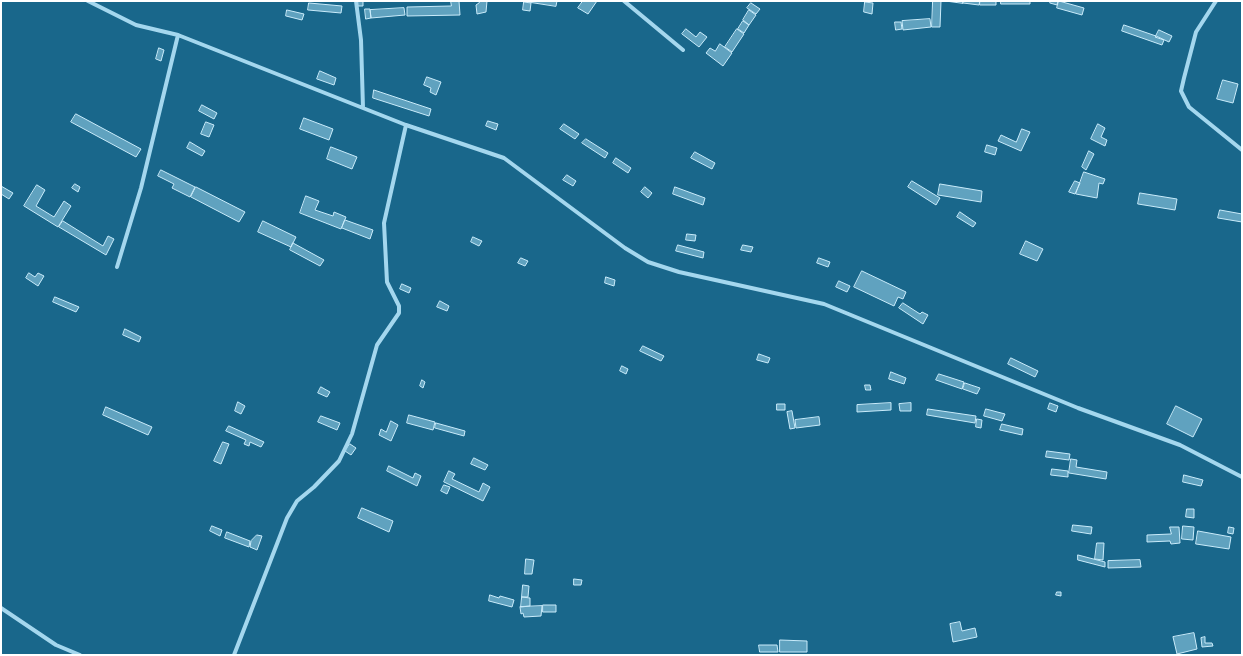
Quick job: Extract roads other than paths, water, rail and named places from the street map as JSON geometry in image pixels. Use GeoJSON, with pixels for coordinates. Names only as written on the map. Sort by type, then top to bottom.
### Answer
{"type":"FeatureCollection","features":[{"type":"Feature","properties":{"kind":"street"},"geometry":{"type":"LineString","coordinates":[[88,1],[136,25],[178,35],[406,125],[504,158],[625,248],[648,262],[679,272],[824,304],[1078,408],[1180,445],[1242,477]]}},
{"type":"Feature","properties":{"kind":"street"},"geometry":{"type":"LineString","coordinates":[[356,1],[361,40],[363,108]]}},
{"type":"Feature","properties":{"kind":"street"},"geometry":{"type":"LineString","coordinates":[[624,1],[683,50]]}},
{"type":"Feature","properties":{"kind":"street"},"geometry":{"type":"LineString","coordinates":[[1216,1],[1196,32],[1181,91],[1189,107],[1242,150]]}},
{"type":"Feature","properties":{"kind":"street"},"geometry":{"type":"LineString","coordinates":[[117,267],[141,188],[178,35]]}},
{"type":"Feature","properties":{"kind":"street"},"geometry":{"type":"LineString","coordinates":[[234,655],[287,518],[297,501],[314,487],[339,461],[352,434],[376,345],[399,313],[400,306],[387,282],[384,223],[406,125]]}},
{"type":"Feature","properties":{"kind":"street"},"geometry":{"type":"LineString","coordinates":[[1,608],[56,645],[80,655]]}}]}
